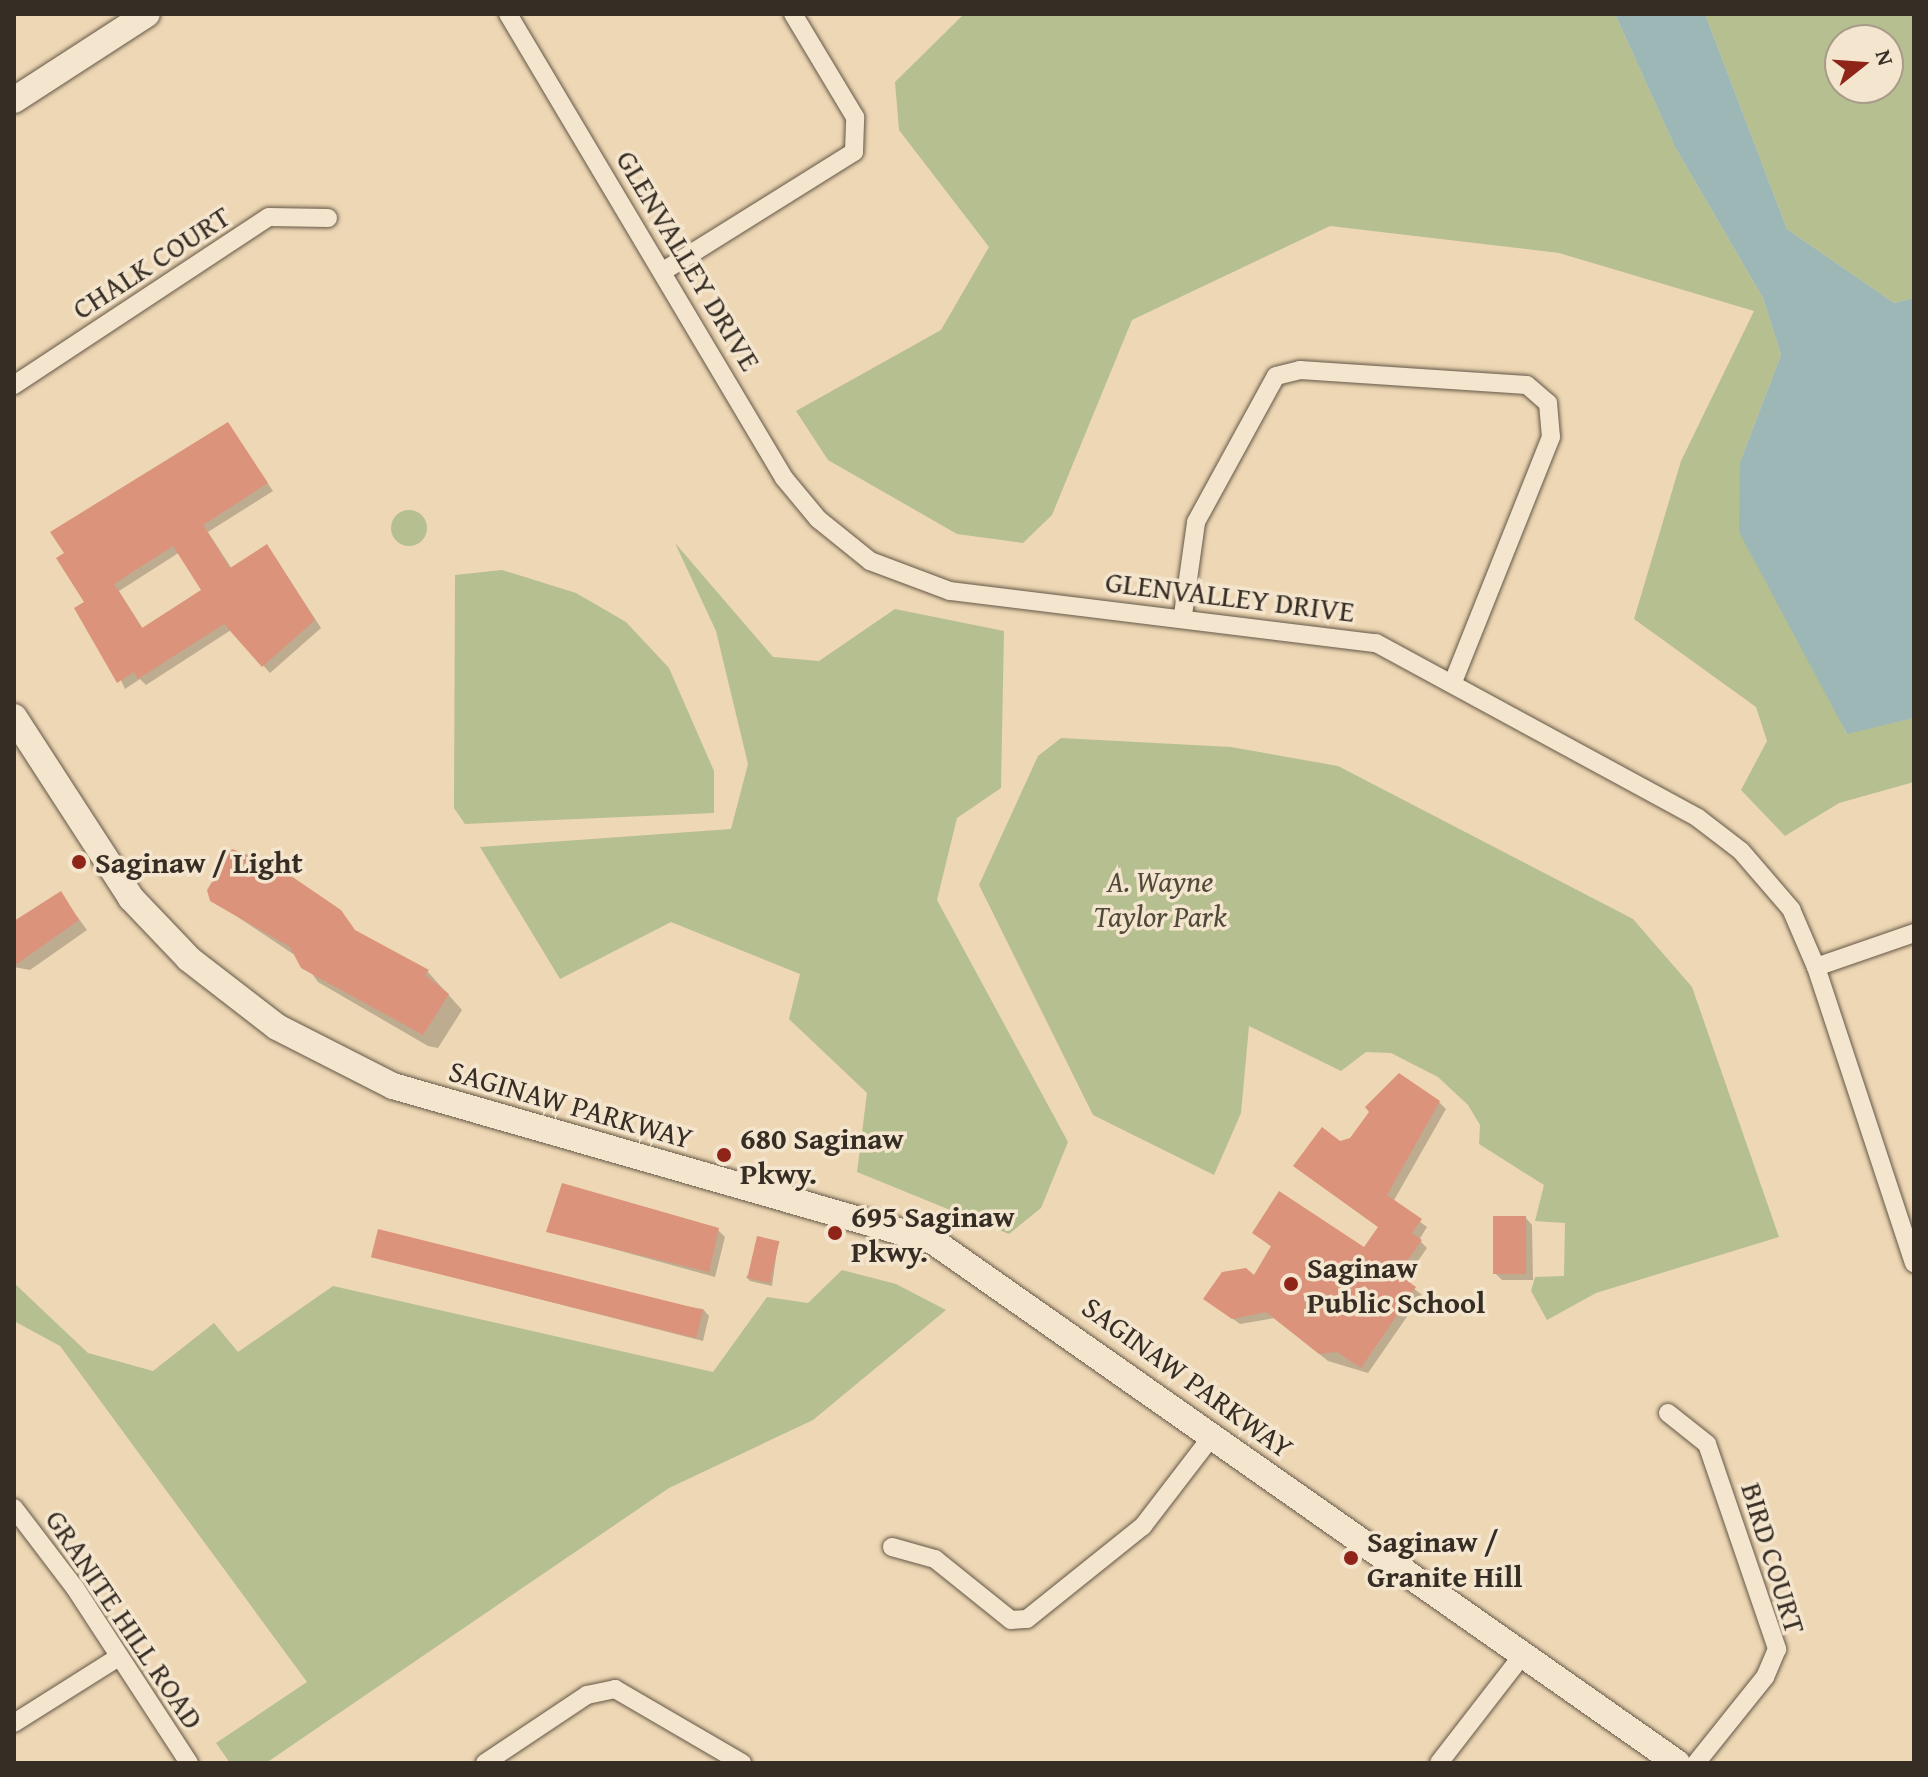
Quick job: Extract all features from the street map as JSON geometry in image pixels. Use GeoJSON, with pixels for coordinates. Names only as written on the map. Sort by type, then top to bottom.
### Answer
{"type":"FeatureCollection","features":[{"type":"Feature","properties":{"kind":"street"},"geometry":{"type":"LineString","coordinates":[[14,100],[147,14]]}},
{"type":"Feature","properties":{"kind":"street","name":"GLENVALLEY DRIVE"},"geometry":{"type":"LineString","coordinates":[[508,14],[665,270],[784,478],[818,519],[870,561],[950,591],[1183,615],[1376,643],[1453,682],[1698,818],[1741,851],[1791,909],[1816,967],[1914,1263]]}},
{"type":"Feature","properties":{"kind":"street"},"geometry":{"type":"LineString","coordinates":[[665,270],[854,152],[855,117],[793,14]]}},
{"type":"Feature","properties":{"kind":"street","name":"CHALK COURT"},"geometry":{"type":"LineString","coordinates":[[14,385],[269,217],[328,218]]}},
{"type":"Feature","properties":{"kind":"street"},"geometry":{"type":"LineString","coordinates":[[1183,615],[1196,522],[1276,376],[1300,370],[1527,385],[1548,403],[1551,437],[1453,682]]}},
{"type":"Feature","properties":{"kind":"street","name":"SAGINAW PARKWAY"},"geometry":{"type":"LineString","coordinates":[[14,717],[131,898],[205,973],[277,1027],[393,1086],[933,1241],[1677,1763]]}},
{"type":"Feature","properties":{"kind":"street"},"geometry":{"type":"LineString","coordinates":[[1816,967],[1914,933]]}},
{"type":"Feature","properties":{"kind":"street","name":"BIRD COURT"},"geometry":{"type":"LineString","coordinates":[[1668,1413],[1707,1444],[1777,1649],[1765,1677],[1696,1763]]}},
{"type":"Feature","properties":{"kind":"street"},"geometry":{"type":"LineString","coordinates":[[892,1547],[935,1559],[1011,1620],[1027,1619],[1143,1526],[1212,1436]]}},
{"type":"Feature","properties":{"kind":"street","name":"GRANITE HILL ROAD"},"geometry":{"type":"LineString","coordinates":[[14,1508],[189,1763]]}},
{"type":"Feature","properties":{"kind":"street"},"geometry":{"type":"LineString","coordinates":[[1439,1763],[1524,1653]]}},
{"type":"Feature","properties":{"kind":"street"},"geometry":{"type":"LineString","coordinates":[[14,1723],[119,1657]]}},
{"type":"Feature","properties":{"kind":"street"},"geometry":{"type":"LineString","coordinates":[[485,1763],[587,1695],[615,1689],[742,1763]]}},
{"type":"Feature","properties":{"kind":"green space"},"geometry":{"type":"Polygon","coordinates":[[[964,14],[1615,14],[1675,147],[1763,298],[1781,355],[1740,462],[1846,733],[1914,718],[1914,782],[1839,803],[1785,836],[1741,790],[1767,741],[1756,707],[1634,619],[1681,461],[1754,311],[1559,253],[1330,226],[1132,320],[1052,515],[1023,543],[957,534],[828,460],[796,411],[941,330],[989,247],[899,130],[895,82],[964,14]]]}},
{"type":"Feature","properties":{"kind":"green space"},"geometry":{"type":"Polygon","coordinates":[[[1705,14],[1914,14],[1914,298],[1894,303],[1787,229],[1705,14]]]}},
{"type":"Feature","properties":{"kind":"green space"},"geometry":{"type":"Polygon","coordinates":[[[409,510],[422,515],[427,528],[422,541],[409,546],[396,541],[391,528],[396,515],[409,510]]]}},
{"type":"Feature","properties":{"kind":"green space"},"geometry":{"type":"Polygon","coordinates":[[[675,543],[773,657],[819,661],[895,609],[1004,631],[1001,788],[957,818],[937,900],[1068,1142],[1041,1208],[1009,1234],[857,1172],[867,1093],[789,1019],[800,974],[671,922],[560,979],[480,847],[731,829],[748,764],[716,631],[675,543]]]}},
{"type":"Feature","properties":{"kind":"green space"},"geometry":{"type":"Polygon","coordinates":[[[502,570],[576,593],[626,622],[669,668],[714,771],[714,813],[465,824],[454,808],[455,575],[502,570]]]}},
{"type":"Feature","properties":{"kind":"green space","name":"A. Wayne Taylor Park"},"geometry":{"type":"Polygon","coordinates":[[[1061,738],[1231,747],[1338,766],[1633,919],[1692,987],[1779,1237],[1596,1293],[1547,1320],[1531,1291],[1535,1277],[1564,1276],[1565,1223],[1535,1221],[1544,1185],[1479,1144],[1480,1125],[1468,1105],[1438,1077],[1391,1053],[1366,1052],[1341,1071],[1249,1026],[1241,1113],[1214,1175],[1093,1115],[979,885],[1038,756],[1061,738]]]}},
{"type":"Feature","properties":{"kind":"green space"},"geometry":{"type":"Polygon","coordinates":[[[842,1270],[896,1284],[946,1310],[813,1420],[669,1488],[266,1763],[230,1763],[216,1743],[307,1682],[60,1346],[14,1321],[14,1283],[88,1353],[153,1371],[214,1323],[238,1352],[333,1286],[713,1372],[767,1297],[808,1303],[842,1270]]]}},
{"type":"Feature","properties":{"kind":"water"},"geometry":{"type":"Polygon","coordinates":[[[1615,14],[1705,14],[1787,229],[1894,303],[1914,298],[1914,718],[1847,734],[1739,532],[1740,462],[1781,355],[1763,298],[1675,147],[1615,14]]]}},
{"type":"Feature","properties":{"kind":"building"},"geometry":{"type":"Polygon","coordinates":[[[228,422],[268,483],[203,525],[230,568],[267,544],[315,620],[262,667],[224,624],[138,679],[134,672],[117,683],[74,608],[84,602],[56,558],[64,553],[50,532],[228,422]],[[173,546],[114,584],[142,628],[201,590],[173,546]]]}},
{"type":"Feature","properties":{"kind":"building"},"geometry":{"type":"Polygon","coordinates":[[[232,849],[272,863],[341,910],[355,930],[429,970],[425,975],[449,994],[423,1035],[301,968],[290,947],[210,901],[207,890],[232,849]]]}},
{"type":"Feature","properties":{"kind":"building"},"geometry":{"type":"Polygon","coordinates":[[[61,891],[79,920],[14,966],[14,921],[61,891]]]}},
{"type":"Feature","properties":{"kind":"building"},"geometry":{"type":"Polygon","coordinates":[[[1399,1073],[1440,1101],[1387,1195],[1422,1219],[1412,1233],[1422,1240],[1398,1274],[1416,1287],[1361,1368],[1337,1352],[1319,1354],[1266,1312],[1232,1319],[1203,1299],[1222,1272],[1246,1268],[1254,1275],[1271,1246],[1252,1233],[1279,1191],[1364,1247],[1378,1227],[1293,1166],[1322,1127],[1340,1141],[1350,1138],[1369,1112],[1365,1107],[1399,1073]]]}},
{"type":"Feature","properties":{"kind":"building"},"geometry":{"type":"Polygon","coordinates":[[[562,1183],[719,1228],[709,1272],[546,1232],[562,1183]]]}},
{"type":"Feature","properties":{"kind":"building"},"geometry":{"type":"Polygon","coordinates":[[[1493,1216],[1526,1216],[1526,1274],[1493,1274],[1493,1216]]]}},
{"type":"Feature","properties":{"kind":"building"},"geometry":{"type":"Polygon","coordinates":[[[378,1229],[703,1310],[696,1338],[371,1257],[378,1229]]]}},
{"type":"Feature","properties":{"kind":"building"},"geometry":{"type":"Polygon","coordinates":[[[757,1236],[779,1241],[770,1283],[747,1278],[757,1236]]]}},
{"type":"Feature","properties":{"kind":"place","name":"Saginaw / Light"},"geometry":{"type":"Point","coordinates":[79,862]}},
{"type":"Feature","properties":{"kind":"place","name":"680 Saginaw Pkwy."},"geometry":{"type":"Point","coordinates":[724,1155]}},
{"type":"Feature","properties":{"kind":"place","name":"695 Saginaw Pkwy."},"geometry":{"type":"Point","coordinates":[835,1233]}},
{"type":"Feature","properties":{"kind":"place","name":"Saginaw Public School"},"geometry":{"type":"Point","coordinates":[1291,1284]}},
{"type":"Feature","properties":{"kind":"place","name":"Saginaw / Granite Hill"},"geometry":{"type":"Point","coordinates":[1351,1558]}}]}
